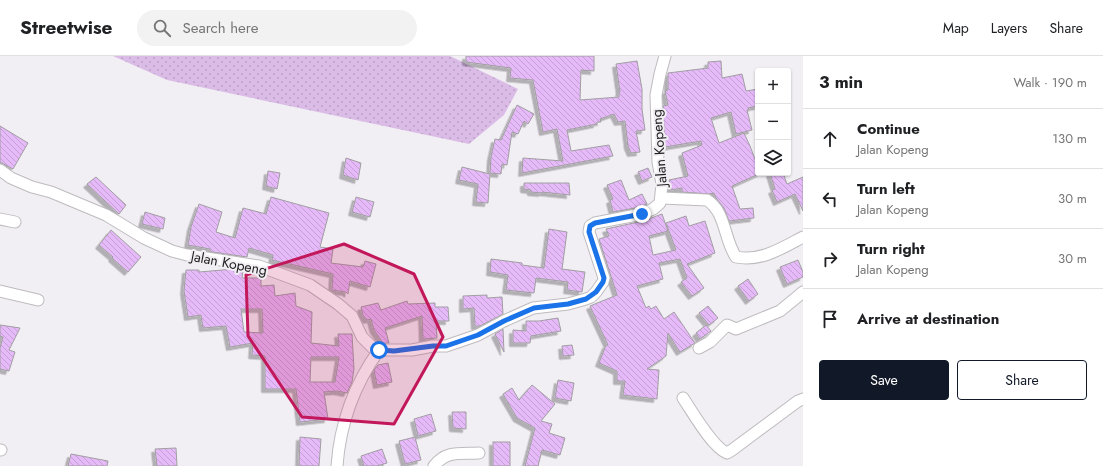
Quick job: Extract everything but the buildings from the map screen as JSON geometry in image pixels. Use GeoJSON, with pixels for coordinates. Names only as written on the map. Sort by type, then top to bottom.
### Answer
{"type":"FeatureCollection","features":[{"type":"Feature","properties":{"kind":"street","name":"Jalan Kopeng"},"geometry":{"type":"LineString","coordinates":[[0,170],[11,178],[25,184],[51,192],[106,215],[144,238],[172,251],[187,255],[259,266],[310,285],[338,304],[352,316],[362,337],[373,348],[394,351],[433,346],[446,346],[478,335],[504,321],[534,308],[568,304],[586,299],[591,297],[602,284],[604,278],[589,232],[590,226],[595,223],[642,214],[653,209],[660,203],[662,198],[662,184],[657,146],[656,95],[665,56]]}},
{"type":"Feature","properties":{"kind":"street"},"geometry":{"type":"LineString","coordinates":[[662,198],[707,200],[711,202],[721,217],[729,244],[736,257],[745,259],[766,255],[803,237]]}},
{"type":"Feature","properties":{"kind":"street"},"geometry":{"type":"LineString","coordinates":[[0,219],[15,222]]}},
{"type":"Feature","properties":{"kind":"street"},"geometry":{"type":"LineString","coordinates":[[0,290],[38,300]]}},
{"type":"Feature","properties":{"kind":"street"},"geometry":{"type":"LineString","coordinates":[[699,348],[710,342],[727,325],[736,329],[780,311],[803,292]]}},
{"type":"Feature","properties":{"kind":"street"},"geometry":{"type":"LineString","coordinates":[[337,466],[338,449],[344,419],[361,379],[379,350]]}},
{"type":"Feature","properties":{"kind":"street"},"geometry":{"type":"LineString","coordinates":[[683,398],[707,434],[722,451],[727,452],[732,450],[798,401],[803,399]]}},
{"type":"Feature","properties":{"kind":"street"},"geometry":{"type":"LineString","coordinates":[[434,466],[447,454],[479,453]]}},
{"type":"Feature","properties":{"kind":"highlighted area"},"geometry":{"type":"Polygon","coordinates":[[[344,244],[414,274],[443,337],[394,424],[302,417],[248,336],[246,275],[344,244]]]}},
{"type":"Feature","properties":{"kind":"shaded area"},"geometry":{"type":"Polygon","coordinates":[[[113,56],[450,56],[518,89],[504,115],[469,144],[167,80],[113,56]]]}},
{"type":"Feature","properties":{"kind":"route"},"geometry":{"type":"LineString","coordinates":[[379,350],[412,350],[433,346],[446,346],[478,335],[504,321],[534,308],[568,304],[591,297],[603,282],[604,278],[589,232],[590,226],[595,223],[642,214]]}}]}
